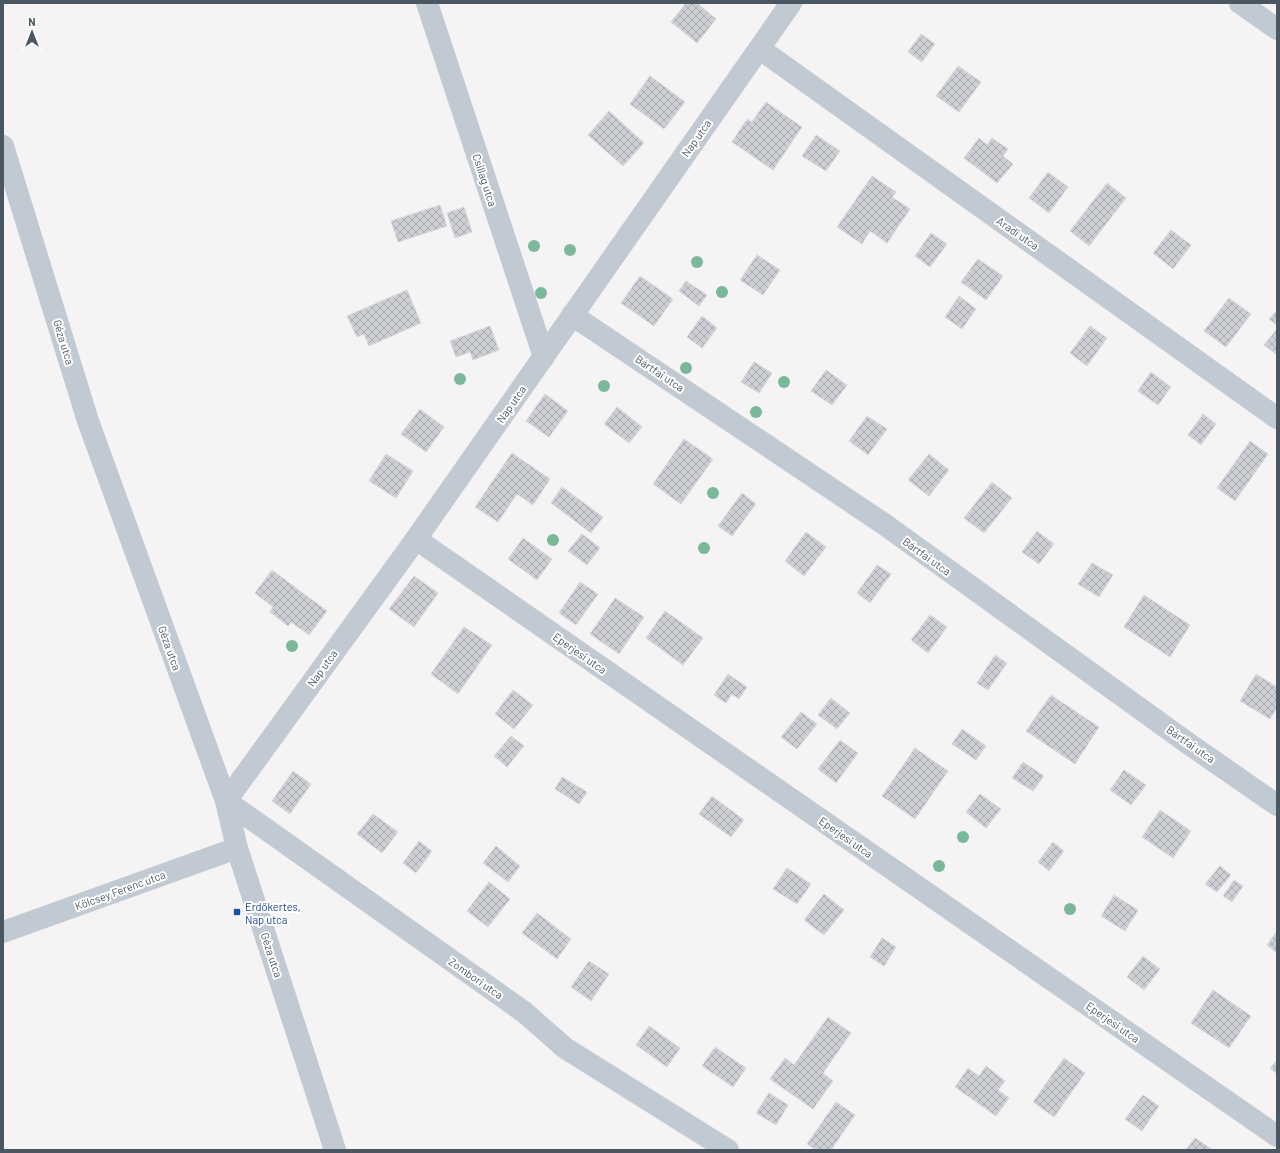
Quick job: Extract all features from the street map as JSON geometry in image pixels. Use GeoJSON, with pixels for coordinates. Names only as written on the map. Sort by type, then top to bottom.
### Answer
{"type":"FeatureCollection","features":[{"type":"Feature","properties":{"kind":"street","name":"Csillag utca"},"geometry":{"type":"LineString","coordinates":[[427,3],[544,357]]}},
{"type":"Feature","properties":{"kind":"street","name":"Nap utca"},"geometry":{"type":"LineString","coordinates":[[226,801],[416,539],[791,3]]}},
{"type":"Feature","properties":{"kind":"street"},"geometry":{"type":"LineString","coordinates":[[1240,3],[1277,29]]}},
{"type":"Feature","properties":{"kind":"street","name":"Aradi utca"},"geometry":{"type":"LineString","coordinates":[[760,49],[1277,418]]}},
{"type":"Feature","properties":{"kind":"street","name":"Géza utca"},"geometry":{"type":"LineString","coordinates":[[3,146],[88,421],[226,801],[237,848],[335,1150]]}},
{"type":"Feature","properties":{"kind":"street","name":"Bártfai utca"},"geometry":{"type":"LineString","coordinates":[[572,315],[884,524],[1189,744],[1277,805]]}},
{"type":"Feature","properties":{"kind":"street","name":"Eperjesi utca"},"geometry":{"type":"LineString","coordinates":[[416,539],[1277,1136]]}},
{"type":"Feature","properties":{"kind":"street","name":"Zombori utca"},"geometry":{"type":"LineString","coordinates":[[226,801],[524,1012],[564,1048],[728,1150]]}},
{"type":"Feature","properties":{"kind":"street","name":"Kölcsey Ferenc utca"},"geometry":{"type":"LineString","coordinates":[[3,932],[237,848]]}},
{"type":"Feature","properties":{"kind":"building"},"geometry":{"type":"Polygon","coordinates":[[[686,3],[697,3],[716,19],[697,43],[671,22],[686,3]]]}},
{"type":"Feature","properties":{"kind":"building"},"geometry":{"type":"Polygon","coordinates":[[[921,34],[935,44],[922,62],[908,52],[921,34]]]}},
{"type":"Feature","properties":{"kind":"building"},"geometry":{"type":"Polygon","coordinates":[[[958,66],[981,82],[959,112],[936,96],[958,66]]]}},
{"type":"Feature","properties":{"kind":"building"},"geometry":{"type":"Polygon","coordinates":[[[650,76],[685,102],[664,129],[630,104],[650,76]]]}},
{"type":"Feature","properties":{"kind":"building"},"geometry":{"type":"Polygon","coordinates":[[[766,102],[802,127],[773,170],[732,142],[747,119],[752,122],[766,102]]]}},
{"type":"Feature","properties":{"kind":"building"},"geometry":{"type":"Polygon","coordinates":[[[609,111],[644,143],[623,166],[588,135],[609,111]]]}},
{"type":"Feature","properties":{"kind":"building"},"geometry":{"type":"Polygon","coordinates":[[[816,135],[840,151],[826,171],[802,156],[816,135]]]}},
{"type":"Feature","properties":{"kind":"building"},"geometry":{"type":"Polygon","coordinates":[[[979,138],[987,145],[992,138],[1008,149],[1003,156],[1013,164],[997,183],[964,158],[979,138]]]}},
{"type":"Feature","properties":{"kind":"building"},"geometry":{"type":"Polygon","coordinates":[[[1048,172],[1068,187],[1049,213],[1029,198],[1048,172]]]}},
{"type":"Feature","properties":{"kind":"building"},"geometry":{"type":"Polygon","coordinates":[[[872,176],[896,192],[892,197],[910,209],[887,243],[870,231],[862,244],[837,227],[872,176]]]}},
{"type":"Feature","properties":{"kind":"building"},"geometry":{"type":"Polygon","coordinates":[[[1107,183],[1126,198],[1089,246],[1070,231],[1107,183]]]}},
{"type":"Feature","properties":{"kind":"building"},"geometry":{"type":"Polygon","coordinates":[[[440,205],[447,226],[398,242],[391,221],[440,205]]]}},
{"type":"Feature","properties":{"kind":"building"},"geometry":{"type":"Polygon","coordinates":[[[464,207],[472,232],[455,238],[447,213],[464,207]]]}},
{"type":"Feature","properties":{"kind":"building"},"geometry":{"type":"Polygon","coordinates":[[[1171,230],[1191,245],[1173,269],[1153,253],[1171,230]]]}},
{"type":"Feature","properties":{"kind":"building"},"geometry":{"type":"Polygon","coordinates":[[[931,233],[947,244],[930,267],[915,256],[931,233]]]}},
{"type":"Feature","properties":{"kind":"building"},"geometry":{"type":"Polygon","coordinates":[[[757,255],[780,270],[763,295],[740,280],[757,255]]]}},
{"type":"Feature","properties":{"kind":"building"},"geometry":{"type":"Polygon","coordinates":[[[978,259],[1003,276],[986,300],[961,282],[978,259]]]}},
{"type":"Feature","properties":{"kind":"building"},"geometry":{"type":"Polygon","coordinates":[[[640,276],[673,299],[654,326],[621,303],[640,276]]]}},
{"type":"Feature","properties":{"kind":"building"},"geometry":{"type":"Polygon","coordinates":[[[686,281],[707,295],[699,306],[679,291],[686,281]]]}},
{"type":"Feature","properties":{"kind":"building"},"geometry":{"type":"Polygon","coordinates":[[[407,290],[421,323],[369,346],[364,334],[357,337],[347,316],[407,290]]]}},
{"type":"Feature","properties":{"kind":"building"},"geometry":{"type":"Polygon","coordinates":[[[959,296],[976,309],[962,329],[945,317],[959,296]]]}},
{"type":"Feature","properties":{"kind":"building"},"geometry":{"type":"Polygon","coordinates":[[[1229,298],[1251,314],[1226,347],[1204,331],[1229,298]]]}},
{"type":"Feature","properties":{"kind":"building"},"geometry":{"type":"Polygon","coordinates":[[[1277,310],[1277,325],[1269,319],[1277,310]]]}},
{"type":"Feature","properties":{"kind":"building"},"geometry":{"type":"Polygon","coordinates":[[[702,316],[717,328],[702,348],[687,337],[702,316]]]}},
{"type":"Feature","properties":{"kind":"building"},"geometry":{"type":"Polygon","coordinates":[[[490,326],[499,350],[473,360],[470,352],[456,357],[450,341],[490,326]]]}},
{"type":"Feature","properties":{"kind":"building"},"geometry":{"type":"Polygon","coordinates":[[[1090,326],[1107,338],[1087,366],[1070,353],[1090,326]]]}},
{"type":"Feature","properties":{"kind":"building"},"geometry":{"type":"Polygon","coordinates":[[[1277,329],[1277,355],[1264,345],[1277,329]]]}},
{"type":"Feature","properties":{"kind":"building"},"geometry":{"type":"Polygon","coordinates":[[[754,362],[772,373],[759,393],[741,382],[754,362]]]}},
{"type":"Feature","properties":{"kind":"building"},"geometry":{"type":"Polygon","coordinates":[[[826,370],[847,385],[832,405],[811,391],[826,370]]]}},
{"type":"Feature","properties":{"kind":"building"},"geometry":{"type":"Polygon","coordinates":[[[1151,372],[1171,387],[1158,405],[1138,391],[1151,372]]]}},
{"type":"Feature","properties":{"kind":"building"},"geometry":{"type":"Polygon","coordinates":[[[545,394],[568,411],[549,437],[526,421],[545,394]]]}},
{"type":"Feature","properties":{"kind":"building"},"geometry":{"type":"Polygon","coordinates":[[[617,407],[642,427],[629,443],[604,424],[617,407]]]}},
{"type":"Feature","properties":{"kind":"building"},"geometry":{"type":"Polygon","coordinates":[[[420,409],[444,427],[426,452],[401,434],[420,409]]]}},
{"type":"Feature","properties":{"kind":"building"},"geometry":{"type":"Polygon","coordinates":[[[1203,414],[1216,424],[1201,445],[1188,435],[1203,414]]]}},
{"type":"Feature","properties":{"kind":"building"},"geometry":{"type":"Polygon","coordinates":[[[867,416],[887,429],[868,455],[849,441],[867,416]]]}},
{"type":"Feature","properties":{"kind":"building"},"geometry":{"type":"Polygon","coordinates":[[[684,439],[713,459],[681,504],[653,484],[684,439]]]}},
{"type":"Feature","properties":{"kind":"building"},"geometry":{"type":"Polygon","coordinates":[[[1250,441],[1268,454],[1235,501],[1217,488],[1250,441]]]}},
{"type":"Feature","properties":{"kind":"building"},"geometry":{"type":"Polygon","coordinates":[[[512,453],[550,479],[533,505],[517,494],[498,522],[475,507],[512,453]]]}},
{"type":"Feature","properties":{"kind":"building"},"geometry":{"type":"Polygon","coordinates":[[[386,454],[413,471],[396,498],[369,481],[386,454]]]}},
{"type":"Feature","properties":{"kind":"building"},"geometry":{"type":"Polygon","coordinates":[[[929,454],[949,470],[929,496],[908,480],[929,454]]]}},
{"type":"Feature","properties":{"kind":"building"},"geometry":{"type":"Polygon","coordinates":[[[992,482],[1012,498],[984,533],[964,518],[992,482]]]}},
{"type":"Feature","properties":{"kind":"building"},"geometry":{"type":"Polygon","coordinates":[[[562,487],[603,517],[591,533],[551,503],[562,487]]]}},
{"type":"Feature","properties":{"kind":"building"},"geometry":{"type":"Polygon","coordinates":[[[742,493],[756,504],[732,536],[718,526],[742,493]]]}},
{"type":"Feature","properties":{"kind":"building"},"geometry":{"type":"Polygon","coordinates":[[[1037,531],[1054,544],[1039,564],[1022,552],[1037,531]]]}},
{"type":"Feature","properties":{"kind":"building"},"geometry":{"type":"Polygon","coordinates":[[[806,532],[826,547],[804,576],[785,561],[806,532]]]}},
{"type":"Feature","properties":{"kind":"building"},"geometry":{"type":"Polygon","coordinates":[[[582,534],[600,548],[587,565],[568,551],[582,534]]]}},
{"type":"Feature","properties":{"kind":"building"},"geometry":{"type":"Polygon","coordinates":[[[523,538],[552,559],[537,580],[508,559],[523,538]]]}},
{"type":"Feature","properties":{"kind":"building"},"geometry":{"type":"Polygon","coordinates":[[[1092,563],[1113,575],[1099,597],[1078,584],[1092,563]]]}},
{"type":"Feature","properties":{"kind":"building"},"geometry":{"type":"Polygon","coordinates":[[[877,565],[891,574],[870,603],[857,593],[877,565]]]}},
{"type":"Feature","properties":{"kind":"building"},"geometry":{"type":"Polygon","coordinates":[[[272,570],[327,611],[309,635],[291,622],[288,626],[270,612],[273,607],[255,593],[272,570]]]}},
{"type":"Feature","properties":{"kind":"building"},"geometry":{"type":"Polygon","coordinates":[[[414,576],[438,593],[414,627],[389,609],[414,576]]]}},
{"type":"Feature","properties":{"kind":"building"},"geometry":{"type":"Polygon","coordinates":[[[580,582],[598,594],[576,625],[559,613],[580,582]]]}},
{"type":"Feature","properties":{"kind":"building"},"geometry":{"type":"Polygon","coordinates":[[[1144,595],[1190,625],[1170,657],[1124,627],[1144,595]]]}},
{"type":"Feature","properties":{"kind":"building"},"geometry":{"type":"Polygon","coordinates":[[[615,598],[644,617],[619,654],[590,634],[615,598]]]}},
{"type":"Feature","properties":{"kind":"building"},"geometry":{"type":"Polygon","coordinates":[[[665,611],[703,638],[683,665],[646,638],[665,611]]]}},
{"type":"Feature","properties":{"kind":"building"},"geometry":{"type":"Polygon","coordinates":[[[930,615],[947,627],[928,653],[911,640],[930,615]]]}},
{"type":"Feature","properties":{"kind":"building"},"geometry":{"type":"Polygon","coordinates":[[[464,627],[492,645],[458,694],[431,674],[464,627]]]}},
{"type":"Feature","properties":{"kind":"building"},"geometry":{"type":"Polygon","coordinates":[[[995,655],[1007,663],[988,690],[977,683],[995,655]]]}},
{"type":"Feature","properties":{"kind":"building"},"geometry":{"type":"Polygon","coordinates":[[[728,674],[747,687],[739,699],[732,694],[726,703],[714,695],[728,674]]]}},
{"type":"Feature","properties":{"kind":"building"},"geometry":{"type":"Polygon","coordinates":[[[1256,674],[1277,687],[1277,707],[1270,719],[1240,701],[1256,674]]]}},
{"type":"Feature","properties":{"kind":"building"},"geometry":{"type":"Polygon","coordinates":[[[513,690],[533,705],[514,729],[495,714],[513,690]]]}},
{"type":"Feature","properties":{"kind":"building"},"geometry":{"type":"Polygon","coordinates":[[[1051,695],[1099,727],[1075,764],[1026,731],[1051,695]]]}},
{"type":"Feature","properties":{"kind":"building"},"geometry":{"type":"Polygon","coordinates":[[[831,698],[850,713],[837,729],[818,715],[831,698]]]}},
{"type":"Feature","properties":{"kind":"building"},"geometry":{"type":"Polygon","coordinates":[[[801,712],[817,724],[797,749],[781,737],[801,712]]]}},
{"type":"Feature","properties":{"kind":"building"},"geometry":{"type":"Polygon","coordinates":[[[962,729],[986,746],[976,760],[952,744],[962,729]]]}},
{"type":"Feature","properties":{"kind":"building"},"geometry":{"type":"Polygon","coordinates":[[[511,736],[524,746],[507,767],[494,756],[511,736]]]}},
{"type":"Feature","properties":{"kind":"building"},"geometry":{"type":"Polygon","coordinates":[[[840,740],[858,753],[836,783],[818,769],[840,740]]]}},
{"type":"Feature","properties":{"kind":"building"},"geometry":{"type":"Polygon","coordinates":[[[915,748],[948,771],[915,819],[882,796],[915,748]]]}},
{"type":"Feature","properties":{"kind":"building"},"geometry":{"type":"Polygon","coordinates":[[[1023,762],[1044,776],[1033,791],[1012,778],[1023,762]]]}},
{"type":"Feature","properties":{"kind":"building"},"geometry":{"type":"Polygon","coordinates":[[[1124,770],[1146,785],[1131,805],[1110,790],[1124,770]]]}},
{"type":"Feature","properties":{"kind":"building"},"geometry":{"type":"Polygon","coordinates":[[[293,771],[311,784],[290,814],[272,801],[293,771]]]}},
{"type":"Feature","properties":{"kind":"building"},"geometry":{"type":"Polygon","coordinates":[[[562,777],[587,792],[579,804],[555,789],[562,777]]]}},
{"type":"Feature","properties":{"kind":"building"},"geometry":{"type":"Polygon","coordinates":[[[980,794],[1001,809],[986,828],[966,812],[980,794]]]}},
{"type":"Feature","properties":{"kind":"building"},"geometry":{"type":"Polygon","coordinates":[[[712,796],[744,820],[731,837],[699,814],[712,796]]]}},
{"type":"Feature","properties":{"kind":"building"},"geometry":{"type":"Polygon","coordinates":[[[1160,810],[1191,831],[1173,858],[1142,837],[1160,810]]]}},
{"type":"Feature","properties":{"kind":"building"},"geometry":{"type":"Polygon","coordinates":[[[373,814],[398,832],[382,853],[357,834],[373,814]]]}},
{"type":"Feature","properties":{"kind":"building"},"geometry":{"type":"Polygon","coordinates":[[[419,841],[432,851],[416,873],[403,863],[419,841]]]}},
{"type":"Feature","properties":{"kind":"building"},"geometry":{"type":"Polygon","coordinates":[[[1053,842],[1064,851],[1049,871],[1038,862],[1053,842]]]}},
{"type":"Feature","properties":{"kind":"building"},"geometry":{"type":"Polygon","coordinates":[[[496,846],[520,866],[508,882],[483,863],[496,846]]]}},
{"type":"Feature","properties":{"kind":"building"},"geometry":{"type":"Polygon","coordinates":[[[1220,866],[1231,875],[1217,892],[1205,884],[1220,866]]]}},
{"type":"Feature","properties":{"kind":"building"},"geometry":{"type":"Polygon","coordinates":[[[787,868],[811,884],[797,904],[773,889],[787,868]]]}},
{"type":"Feature","properties":{"kind":"building"},"geometry":{"type":"Polygon","coordinates":[[[1234,880],[1243,886],[1232,902],[1223,896],[1234,880]]]}},
{"type":"Feature","properties":{"kind":"building"},"geometry":{"type":"Polygon","coordinates":[[[489,882],[510,899],[488,927],[467,911],[489,882]]]}},
{"type":"Feature","properties":{"kind":"building"},"geometry":{"type":"Polygon","coordinates":[[[824,894],[844,910],[824,935],[804,920],[824,894]]]}},
{"type":"Feature","properties":{"kind":"building"},"geometry":{"type":"Polygon","coordinates":[[[1114,895],[1138,910],[1125,931],[1101,916],[1114,895]]]}},
{"type":"Feature","properties":{"kind":"building"},"geometry":{"type":"Polygon","coordinates":[[[537,913],[571,939],[557,959],[522,933],[537,913]]]}},
{"type":"Feature","properties":{"kind":"building"},"geometry":{"type":"Polygon","coordinates":[[[1277,931],[1277,953],[1267,945],[1277,931]]]}},
{"type":"Feature","properties":{"kind":"building"},"geometry":{"type":"Polygon","coordinates":[[[882,938],[896,947],[884,966],[870,957],[882,938]]]}},
{"type":"Feature","properties":{"kind":"building"},"geometry":{"type":"Polygon","coordinates":[[[1143,956],[1160,969],[1144,990],[1127,977],[1143,956]]]}},
{"type":"Feature","properties":{"kind":"building"},"geometry":{"type":"Polygon","coordinates":[[[589,961],[609,974],[591,1001],[571,987],[589,961]]]}},
{"type":"Feature","properties":{"kind":"building"},"geometry":{"type":"Polygon","coordinates":[[[1213,990],[1251,1016],[1229,1048],[1191,1023],[1213,990]]]}},
{"type":"Feature","properties":{"kind":"building"},"geometry":{"type":"Polygon","coordinates":[[[828,1017],[851,1033],[823,1073],[833,1081],[813,1109],[770,1079],[785,1058],[794,1065],[828,1017]]]}},
{"type":"Feature","properties":{"kind":"building"},"geometry":{"type":"Polygon","coordinates":[[[649,1026],[680,1048],[667,1067],[636,1045],[649,1026]]]}},
{"type":"Feature","properties":{"kind":"building"},"geometry":{"type":"Polygon","coordinates":[[[715,1047],[746,1068],[733,1087],[702,1066],[715,1047]]]}},
{"type":"Feature","properties":{"kind":"building"},"geometry":{"type":"Polygon","coordinates":[[[1064,1058],[1085,1073],[1054,1117],[1033,1102],[1064,1058]]]}},
{"type":"Feature","properties":{"kind":"building"},"geometry":{"type":"Polygon","coordinates":[[[1277,1060],[1277,1074],[1270,1068],[1277,1060]]]}},
{"type":"Feature","properties":{"kind":"building"},"geometry":{"type":"Polygon","coordinates":[[[986,1066],[1005,1081],[998,1090],[1009,1098],[996,1116],[955,1087],[968,1068],[979,1076],[986,1066]]]}},
{"type":"Feature","properties":{"kind":"building"},"geometry":{"type":"Polygon","coordinates":[[[769,1093],[788,1105],[776,1125],[756,1113],[769,1093]]]}},
{"type":"Feature","properties":{"kind":"building"},"geometry":{"type":"Polygon","coordinates":[[[1143,1095],[1159,1106],[1142,1131],[1125,1119],[1143,1095]]]}},
{"type":"Feature","properties":{"kind":"building"},"geometry":{"type":"Polygon","coordinates":[[[836,1102],[855,1115],[831,1150],[816,1150],[807,1144],[836,1102]]]}},
{"type":"Feature","properties":{"kind":"building"},"geometry":{"type":"Polygon","coordinates":[[[1195,1138],[1213,1150],[1186,1150],[1195,1138]]]}},
{"type":"Feature","properties":{"kind":"place","name":"Erdőkertes, Nap utca"},"geometry":{"type":"Point","coordinates":[237,912]}}]}
